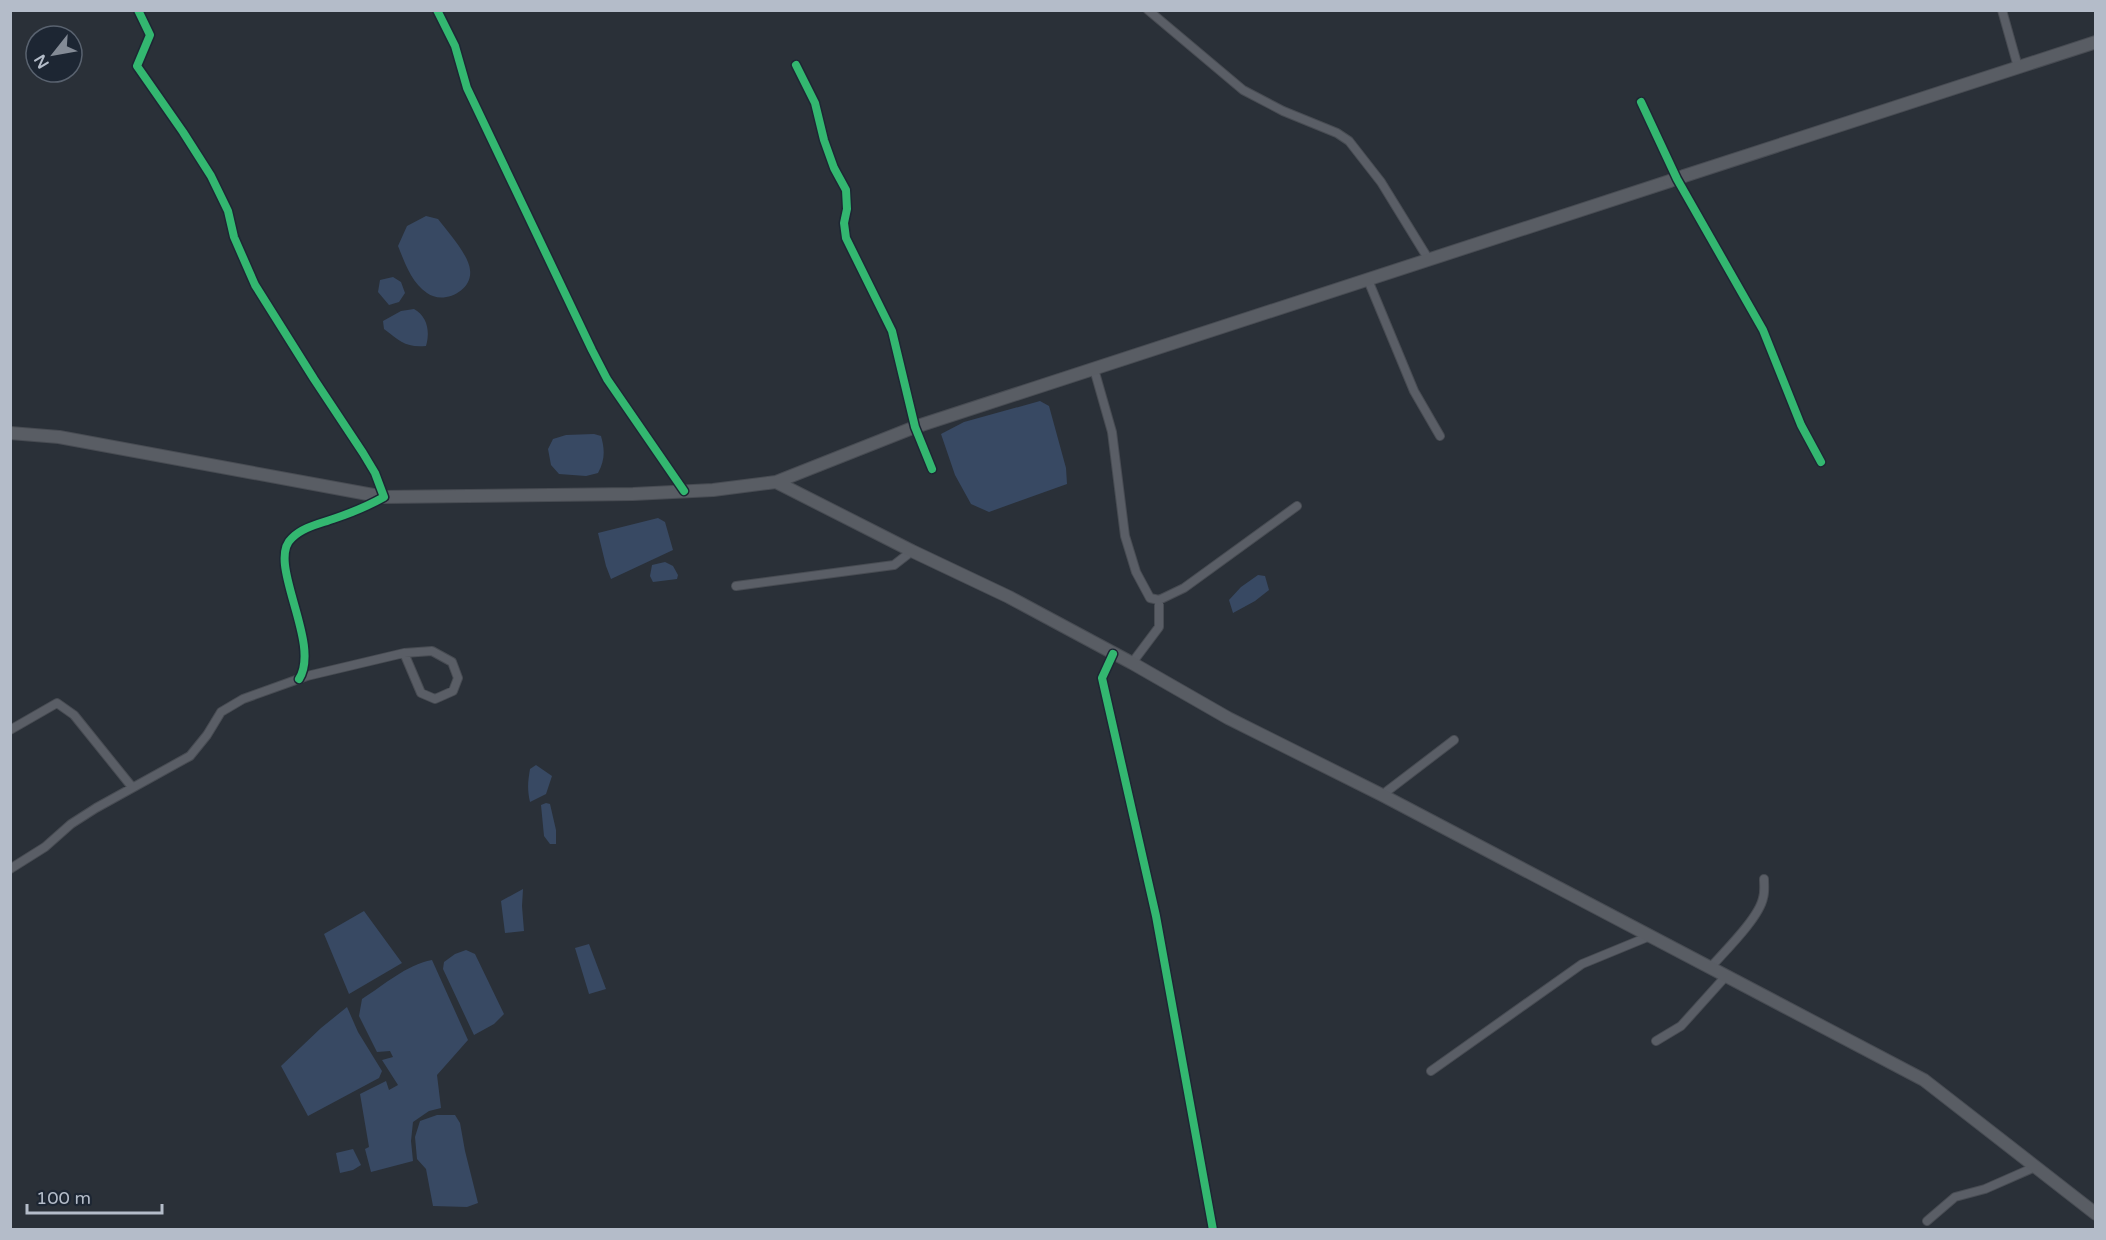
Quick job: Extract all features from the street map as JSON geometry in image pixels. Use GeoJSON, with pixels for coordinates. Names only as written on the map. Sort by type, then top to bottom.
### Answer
{"type":"FeatureCollection","features":[{"type":"Feature","properties":{"kind":"main road"},"geometry":{"type":"LineString","coordinates":[[10,433],[71,439],[384,497],[633,494],[776,482],[915,427],[2096,42]]}},
{"type":"Feature","properties":{"kind":"main road"},"geometry":{"type":"LineString","coordinates":[[776,482],[1009,597],[1228,718],[1382,795],[1924,1080],[2096,1214]]}},
{"type":"Feature","properties":{"kind":"street"},"geometry":{"type":"LineString","coordinates":[[138,10],[150,35],[137,66],[211,176],[228,211],[234,237],[255,285],[363,453],[375,473],[384,497],[369,505],[307,528],[290,538],[285,548],[284,560],[293,602],[302,629],[305,669],[299,679]]}},
{"type":"Feature","properties":{"kind":"street"},"geometry":{"type":"LineString","coordinates":[[437,10],[454,46],[467,88],[592,350],[607,379],[684,491]]}},
{"type":"Feature","properties":{"kind":"street"},"geometry":{"type":"LineString","coordinates":[[1148,10],[1243,90],[1349,141],[1381,182],[1429,260]]}},
{"type":"Feature","properties":{"kind":"street"},"geometry":{"type":"LineString","coordinates":[[2002,10],[2018,67]]}},
{"type":"Feature","properties":{"kind":"street"},"geometry":{"type":"LineString","coordinates":[[796,64],[815,103],[824,140],[834,168],[846,190],[847,209],[843,223],[846,238],[892,331],[915,427],[932,469]]}},
{"type":"Feature","properties":{"kind":"street"},"geometry":{"type":"LineString","coordinates":[[1641,102],[1677,179],[1763,330],[1801,425],[1821,462]]}},
{"type":"Feature","properties":{"kind":"street"},"geometry":{"type":"LineString","coordinates":[[1368,279],[1414,391],[1440,436]]}},
{"type":"Feature","properties":{"kind":"street"},"geometry":{"type":"LineString","coordinates":[[1094,369],[1112,432],[1125,536],[1136,572],[1150,598],[1159,600],[1184,588],[1297,506]]}},
{"type":"Feature","properties":{"kind":"street"},"geometry":{"type":"LineString","coordinates":[[736,586],[894,565],[912,551]]}},
{"type":"Feature","properties":{"kind":"street"},"geometry":{"type":"LineString","coordinates":[[1132,663],[1160,627],[1159,600]]}},
{"type":"Feature","properties":{"kind":"street"},"geometry":{"type":"LineString","coordinates":[[10,869],[45,847],[71,824],[132,787],[190,756],[207,735],[221,712],[243,699],[299,679],[404,653],[432,651],[452,662],[458,678],[453,691],[435,699],[421,693],[404,653]]}},
{"type":"Feature","properties":{"kind":"street"},"geometry":{"type":"LineString","coordinates":[[1113,654],[1102,678],[1156,916],[1213,1230]]}},
{"type":"Feature","properties":{"kind":"street"},"geometry":{"type":"LineString","coordinates":[[10,730],[57,703],[74,715],[132,787]]}},
{"type":"Feature","properties":{"kind":"street"},"geometry":{"type":"LineString","coordinates":[[1382,795],[1454,740]]}},
{"type":"Feature","properties":{"kind":"street"},"geometry":{"type":"LineString","coordinates":[[1710,968],[1747,926],[1762,903],[1764,879]]}},
{"type":"Feature","properties":{"kind":"street"},"geometry":{"type":"LineString","coordinates":[[1431,1071],[1582,964],[1650,936]]}},
{"type":"Feature","properties":{"kind":"street"},"geometry":{"type":"LineString","coordinates":[[1656,1041],[1681,1026],[1726,976]]}},
{"type":"Feature","properties":{"kind":"street"},"geometry":{"type":"LineString","coordinates":[[1927,1221],[1955,1197],[1985,1189],[2035,1167]]}},
{"type":"Feature","properties":{"kind":"water"},"geometry":{"type":"Polygon","coordinates":[[[426,216],[438,219],[457,243],[469,264],[470,278],[467,284],[462,290],[448,297],[434,296],[421,289],[409,272],[398,246],[407,226],[426,216]]]}},
{"type":"Feature","properties":{"kind":"water"},"geometry":{"type":"Polygon","coordinates":[[[393,277],[401,282],[405,293],[399,302],[389,305],[378,292],[380,280],[393,277]]]}},
{"type":"Feature","properties":{"kind":"water"},"geometry":{"type":"Polygon","coordinates":[[[414,309],[419,312],[427,325],[426,346],[408,345],[384,329],[383,321],[401,311],[414,309]]]}},
{"type":"Feature","properties":{"kind":"water"},"geometry":{"type":"Polygon","coordinates":[[[1040,401],[1049,406],[1066,468],[1067,484],[989,512],[971,504],[955,475],[941,434],[964,422],[1040,401]]]}},
{"type":"Feature","properties":{"kind":"water"},"geometry":{"type":"Polygon","coordinates":[[[566,435],[601,436],[604,455],[598,473],[586,476],[559,474],[551,465],[548,449],[553,439],[566,435]]]}},
{"type":"Feature","properties":{"kind":"water"},"geometry":{"type":"Polygon","coordinates":[[[658,518],[665,522],[673,550],[611,579],[598,533],[658,518]]]}},
{"type":"Feature","properties":{"kind":"water"},"geometry":{"type":"Polygon","coordinates":[[[665,562],[673,566],[678,575],[677,579],[653,582],[650,576],[652,565],[665,562]]]}},
{"type":"Feature","properties":{"kind":"water"},"geometry":{"type":"Polygon","coordinates":[[[1258,575],[1265,576],[1269,590],[1233,613],[1229,600],[1241,587],[1258,575]]]}},
{"type":"Feature","properties":{"kind":"water"},"geometry":{"type":"Polygon","coordinates":[[[536,765],[552,776],[546,794],[530,802],[528,785],[530,769],[536,765]]]}},
{"type":"Feature","properties":{"kind":"water"},"geometry":{"type":"Polygon","coordinates":[[[550,804],[556,830],[556,844],[550,844],[544,836],[541,805],[550,804]]]}},
{"type":"Feature","properties":{"kind":"water"},"geometry":{"type":"Polygon","coordinates":[[[523,889],[524,931],[505,933],[501,901],[523,889]]]}},
{"type":"Feature","properties":{"kind":"water"},"geometry":{"type":"Polygon","coordinates":[[[364,911],[402,963],[349,994],[324,934],[364,911]]]}},
{"type":"Feature","properties":{"kind":"water"},"geometry":{"type":"Polygon","coordinates":[[[589,944],[606,989],[589,994],[575,948],[589,944]]]}},
{"type":"Feature","properties":{"kind":"water"},"geometry":{"type":"Polygon","coordinates":[[[466,950],[475,954],[504,1014],[494,1024],[474,1035],[443,969],[444,962],[466,950]]]}},
{"type":"Feature","properties":{"kind":"water"},"geometry":{"type":"Polygon","coordinates":[[[432,960],[468,1040],[437,1075],[441,1108],[429,1111],[413,1122],[411,1141],[413,1161],[371,1172],[365,1149],[369,1147],[360,1094],[386,1081],[389,1090],[398,1085],[382,1060],[393,1057],[390,1051],[377,1052],[359,1016],[362,999],[404,971],[432,960]]]}},
{"type":"Feature","properties":{"kind":"water"},"geometry":{"type":"Polygon","coordinates":[[[347,1007],[358,1032],[382,1071],[379,1078],[308,1116],[281,1066],[347,1007]]]}},
{"type":"Feature","properties":{"kind":"water"},"geometry":{"type":"Polygon","coordinates":[[[437,1115],[455,1115],[460,1123],[478,1203],[467,1207],[433,1206],[426,1169],[417,1159],[415,1137],[420,1121],[437,1115]]]}},
{"type":"Feature","properties":{"kind":"water"},"geometry":{"type":"Polygon","coordinates":[[[353,1149],[361,1165],[353,1170],[340,1173],[336,1153],[353,1149]]]}},
{"type":"Feature","properties":{"kind":"cycle path"},"geometry":{"type":"LineString","coordinates":[[138,10],[150,35],[137,66],[211,176],[228,211],[234,237],[255,285],[363,453],[375,473],[384,497],[353,512],[301,531],[292,538],[285,549],[288,583],[304,645],[304,664],[299,679]]}},
{"type":"Feature","properties":{"kind":"cycle path"},"geometry":{"type":"LineString","coordinates":[[437,10],[455,46],[467,88],[592,350],[607,379],[684,491]]}},
{"type":"Feature","properties":{"kind":"cycle path"},"geometry":{"type":"LineString","coordinates":[[796,65],[815,103],[824,140],[834,168],[846,190],[847,209],[844,223],[846,238],[892,331],[915,427],[932,469]]}},
{"type":"Feature","properties":{"kind":"cycle path"},"geometry":{"type":"LineString","coordinates":[[1641,102],[1677,179],[1763,330],[1801,425],[1821,462]]}},
{"type":"Feature","properties":{"kind":"cycle path"},"geometry":{"type":"LineString","coordinates":[[1113,654],[1102,678],[1156,916],[1213,1230]]}}]}
